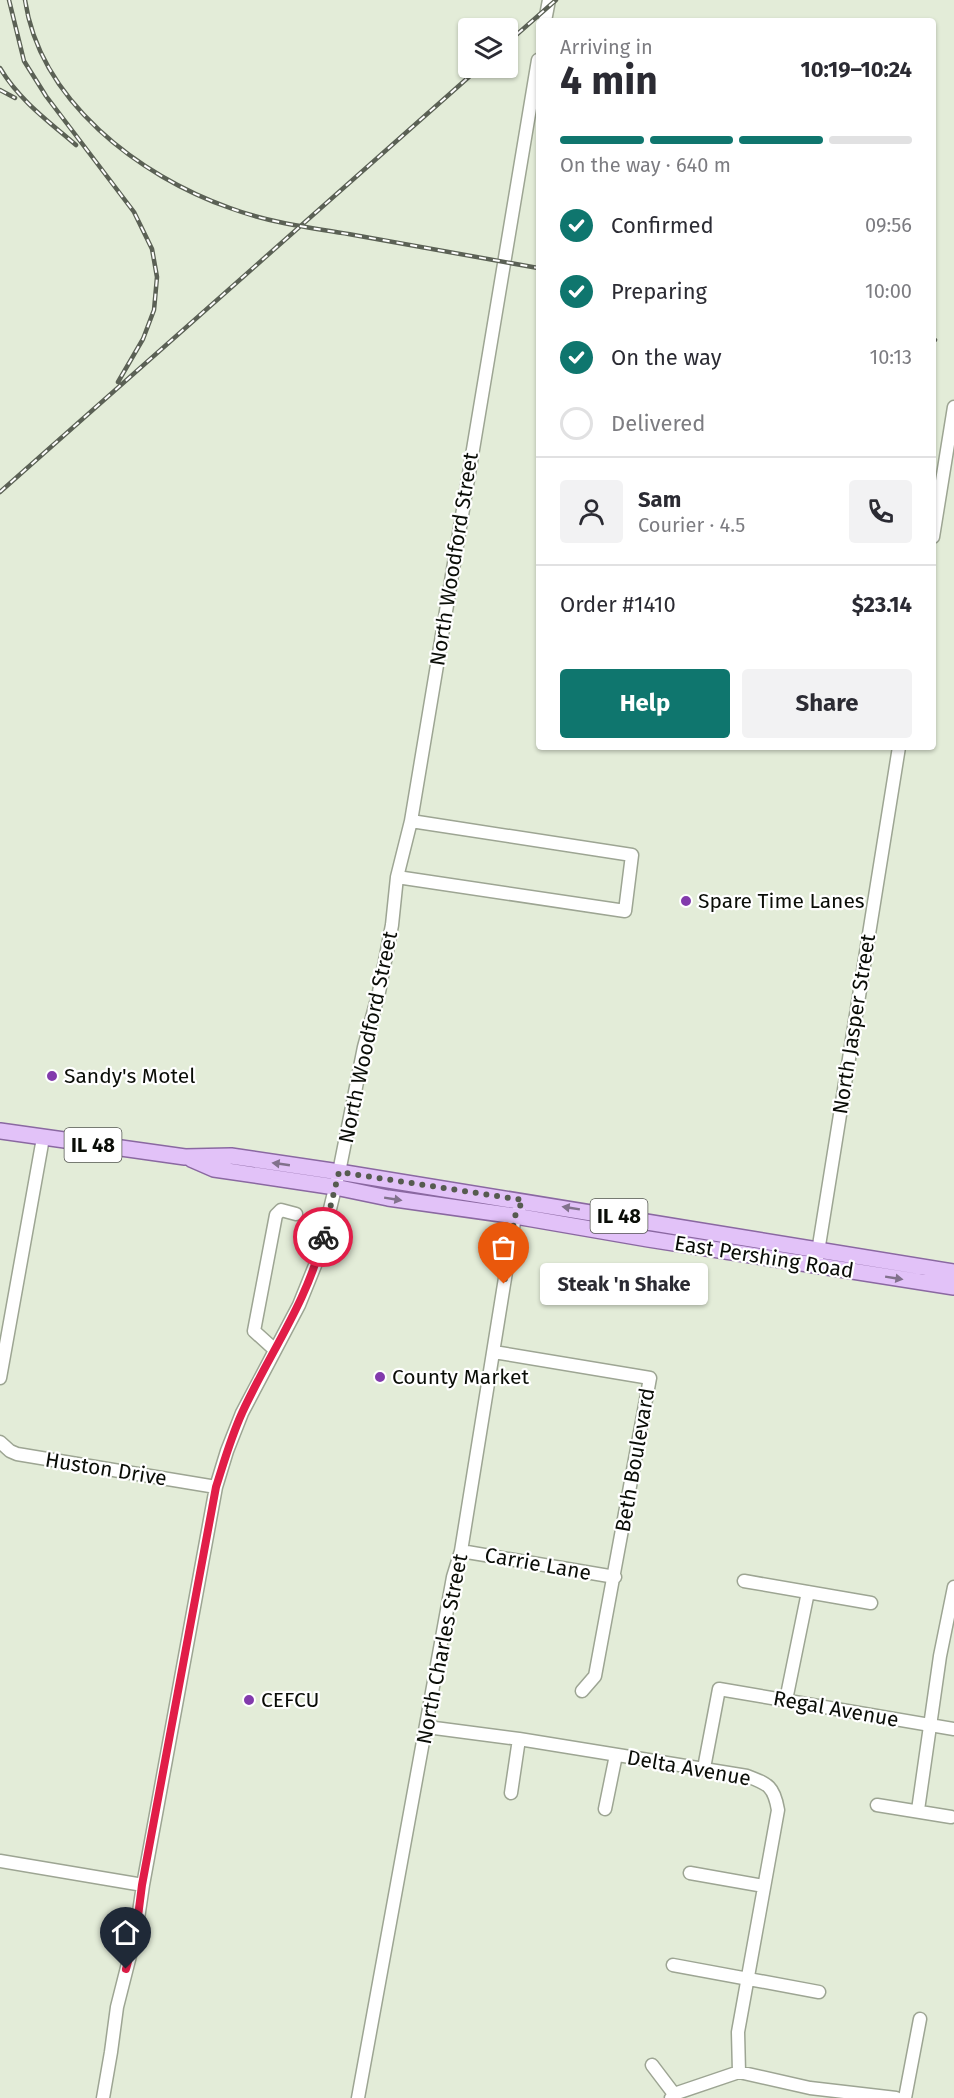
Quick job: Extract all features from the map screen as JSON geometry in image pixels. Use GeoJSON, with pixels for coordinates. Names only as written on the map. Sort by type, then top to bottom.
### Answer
{"type":"FeatureCollection","features":[{"type":"Feature","properties":{"kind":"main road","name":"East Pershing Road"},"geometry":{"type":"LineString","coordinates":[[0,1131],[185,1157],[231,1156],[523,1200],[954,1272]]}},
{"type":"Feature","properties":{"kind":"main road","name":"East Pershing Road"},"geometry":{"type":"LineString","coordinates":[[185,1157],[214,1169],[954,1287]]}},
{"type":"Feature","properties":{"kind":"street"},"geometry":{"type":"LineString","coordinates":[[546,18],[549,0]]}},
{"type":"Feature","properties":{"kind":"street","name":"North Woodford Street"},"geometry":{"type":"LineString","coordinates":[[103,2098],[117,2007],[136,1932],[142,1885],[216,1487],[242,1413],[299,1305],[318,1258],[339,1172],[364,1047],[381,981],[392,926],[398,878],[411,821],[536,72]]}},
{"type":"Feature","properties":{"kind":"street"},"geometry":{"type":"LineString","coordinates":[[936,518],[954,407]]}},
{"type":"Feature","properties":{"kind":"street","name":"North Jasper Street"},"geometry":{"type":"LineString","coordinates":[[816,1265],[899,750]]}},
{"type":"Feature","properties":{"kind":"street"},"geometry":{"type":"LineString","coordinates":[[398,878],[625,911],[632,855],[411,821]]}},
{"type":"Feature","properties":{"kind":"street"},"geometry":{"type":"LineString","coordinates":[[0,1378],[43,1138]]}},
{"type":"Feature","properties":{"kind":"street","name":"North Charles Street"},"geometry":{"type":"LineString","coordinates":[[358,2098],[453,1577],[461,1551],[515,1216],[523,1200]]}},
{"type":"Feature","properties":{"kind":"street"},"geometry":{"type":"LineString","coordinates":[[275,1350],[254,1331],[276,1215],[281,1210],[296,1214]]}},
{"type":"Feature","properties":{"kind":"street","name":"Beth Boulevard"},"geometry":{"type":"LineString","coordinates":[[494,1352],[650,1378],[595,1676],[582,1691]]}},
{"type":"Feature","properties":{"kind":"street","name":"Huston Drive"},"geometry":{"type":"LineString","coordinates":[[0,1442],[10,1451],[28,1456],[216,1487]]}},
{"type":"Feature","properties":{"kind":"street","name":"Carrie Lane"},"geometry":{"type":"LineString","coordinates":[[461,1551],[615,1577]]}},
{"type":"Feature","properties":{"kind":"street"},"geometry":{"type":"LineString","coordinates":[[744,1581],[871,1603]]}},
{"type":"Feature","properties":{"kind":"street"},"geometry":{"type":"LineString","coordinates":[[918,1810],[940,1656],[954,1589]]}},
{"type":"Feature","properties":{"kind":"street"},"geometry":{"type":"LineString","coordinates":[[786,1700],[808,1592]]}},
{"type":"Feature","properties":{"kind":"street"},"geometry":{"type":"LineString","coordinates":[[940,1656],[954,1658]]}},
{"type":"Feature","properties":{"kind":"street","name":"Regal Avenue"},"geometry":{"type":"LineString","coordinates":[[704,1768],[719,1689],[954,1729]]}},
{"type":"Feature","properties":{"kind":"street","name":"Delta Avenue"},"geometry":{"type":"LineString","coordinates":[[427,1727],[519,1739],[747,1776],[766,1784],[775,1793],[778,1810],[738,2032],[739,2072]]}},
{"type":"Feature","properties":{"kind":"street"},"geometry":{"type":"LineString","coordinates":[[511,1793],[519,1739]]}},
{"type":"Feature","properties":{"kind":"street"},"geometry":{"type":"LineString","coordinates":[[605,1809],[616,1755]]}},
{"type":"Feature","properties":{"kind":"street"},"geometry":{"type":"LineString","coordinates":[[877,1805],[951,1817]]}},
{"type":"Feature","properties":{"kind":"street"},"geometry":{"type":"LineString","coordinates":[[0,1861],[142,1885]]}},
{"type":"Feature","properties":{"kind":"street"},"geometry":{"type":"LineString","coordinates":[[690,1873],[764,1886]]}},
{"type":"Feature","properties":{"kind":"street"},"geometry":{"type":"LineString","coordinates":[[673,1965],[819,1992]]}},
{"type":"Feature","properties":{"kind":"street"},"geometry":{"type":"LineString","coordinates":[[905,2098],[920,2019]]}},
{"type":"Feature","properties":{"kind":"street"},"geometry":{"type":"LineString","coordinates":[[652,2065],[673,2096],[739,2072],[809,2093],[896,2098]]}},
{"type":"Feature","properties":{"kind":"railway"},"geometry":{"type":"LineString","coordinates":[[9,0],[24,61],[46,96],[134,212],[152,249],[157,277],[154,310],[143,339],[118,382]]}},
{"type":"Feature","properties":{"kind":"railway"},"geometry":{"type":"LineString","coordinates":[[25,0],[34,37],[51,71],[72,102],[99,130],[129,155],[196,194],[230,208],[276,221],[536,268]]}},
{"type":"Feature","properties":{"kind":"railway"},"geometry":{"type":"LineString","coordinates":[[518,33],[556,0]]}},
{"type":"Feature","properties":{"kind":"railway"},"geometry":{"type":"LineString","coordinates":[[0,68],[25,100],[76,145]]}},
{"type":"Feature","properties":{"kind":"railway"},"geometry":{"type":"LineString","coordinates":[[0,492],[468,78]]}},
{"type":"Feature","properties":{"kind":"railway"},"geometry":{"type":"LineString","coordinates":[[0,90],[15,98]]}},
{"type":"Feature","properties":{"kind":"way so far"},"geometry":{"type":"LineString","coordinates":[[323,1237],[339,1172],[523,1200],[515,1216],[504,1284]]}},
{"type":"Feature","properties":{"kind":"place","name":"Spare Time Lanes"},"geometry":{"type":"Point","coordinates":[686,901]}},
{"type":"Feature","properties":{"kind":"place","name":"Sandy's Motel"},"geometry":{"type":"Point","coordinates":[52,1076]}},
{"type":"Feature","properties":{"kind":"place","name":"Steak 'n Shake"},"geometry":{"type":"Point","coordinates":[504,1284]}},
{"type":"Feature","properties":{"kind":"place","name":"County Market"},"geometry":{"type":"Point","coordinates":[380,1377]}},
{"type":"Feature","properties":{"kind":"place","name":"CEFCU"},"geometry":{"type":"Point","coordinates":[249,1700]}},
{"type":"Feature","properties":{"kind":"route"},"geometry":{"type":"LineString","coordinates":[[126,1969],[136,1932],[142,1885],[216,1487],[242,1413],[299,1305],[318,1258],[323,1237]]}}]}
